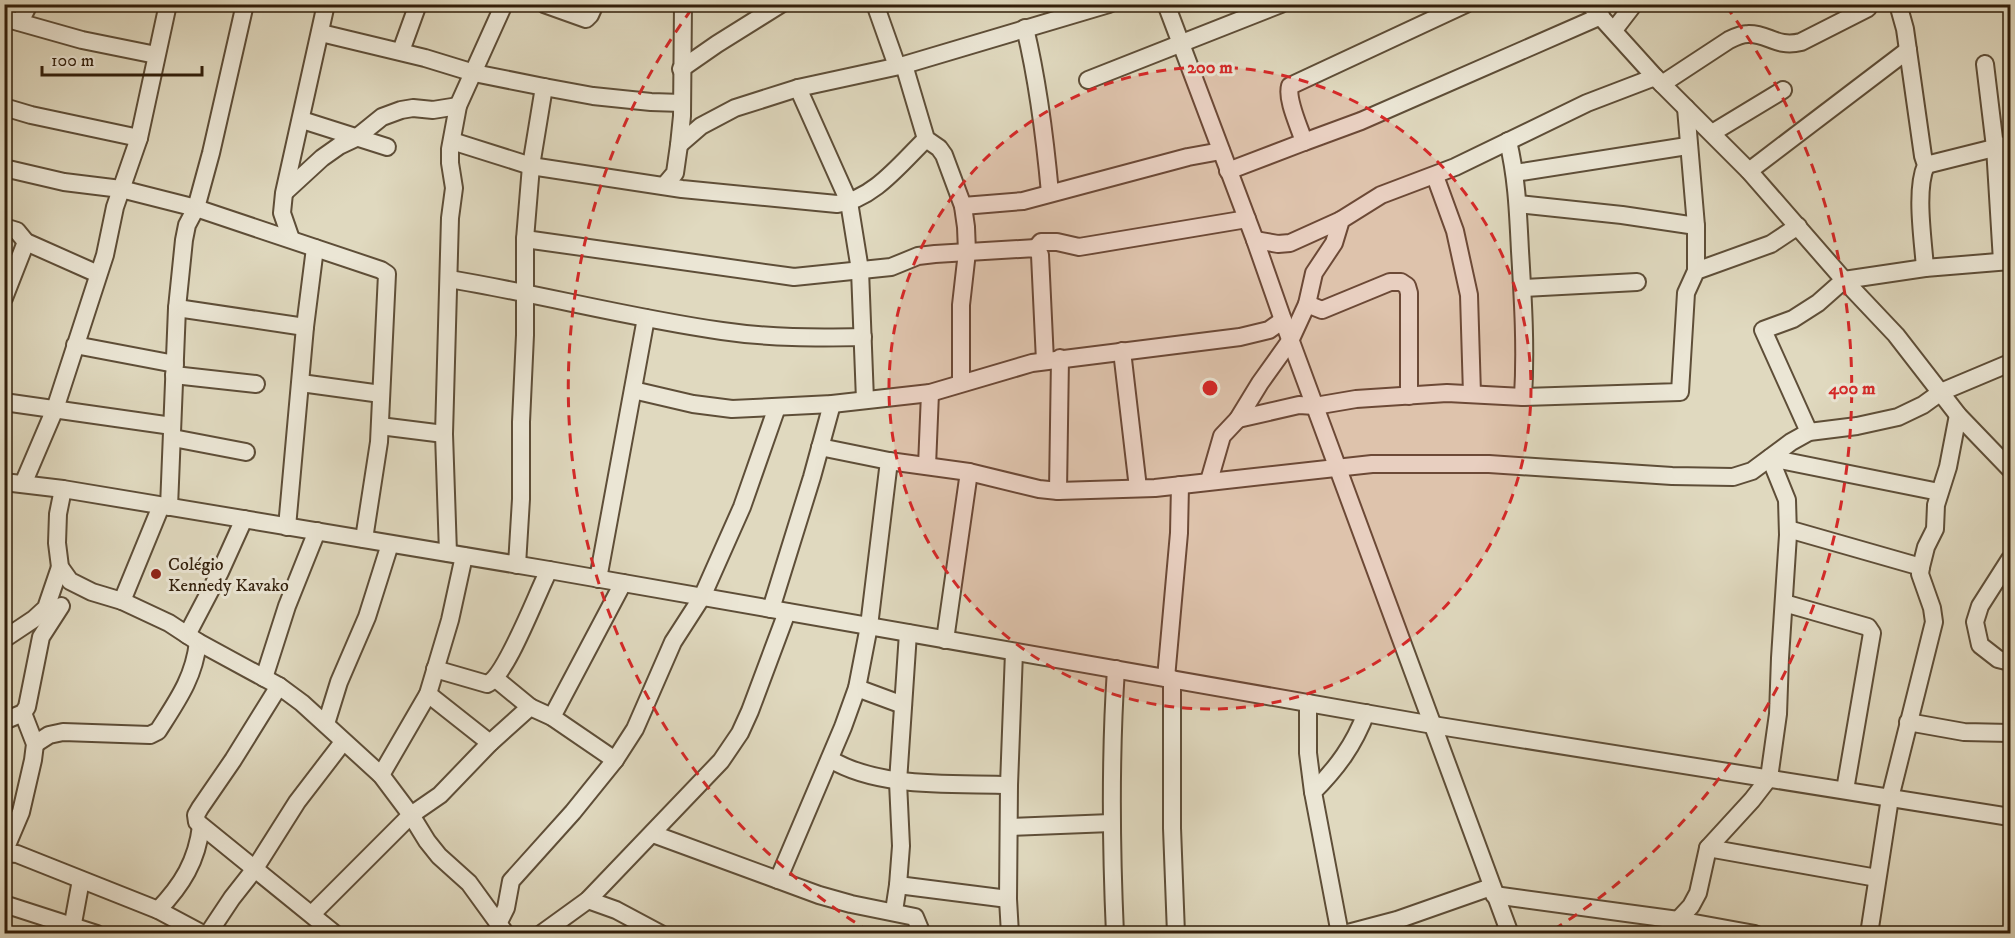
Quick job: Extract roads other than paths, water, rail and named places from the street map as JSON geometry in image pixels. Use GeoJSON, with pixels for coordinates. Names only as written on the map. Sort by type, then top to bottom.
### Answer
{"type":"FeatureCollection","features":[{"type":"Feature","properties":{"kind":"street"},"geometry":{"type":"LineString","coordinates":[[12,20],[29,4]]}},
{"type":"Feature","properties":{"kind":"street"},"geometry":{"type":"LineString","coordinates":[[23,484],[55,409],[98,274],[121,189],[139,138],[168,4]]}},
{"type":"Feature","properties":{"kind":"street"},"geometry":{"type":"LineString","coordinates":[[122,601],[165,506],[172,432],[177,308],[184,240],[187,225],[196,208],[211,153],[245,4]]}},
{"type":"Feature","properties":{"kind":"street"},"geometry":{"type":"LineString","coordinates":[[291,239],[282,213],[284,193],[326,4]]}},
{"type":"Feature","properties":{"kind":"street"},"geometry":{"type":"LineString","coordinates":[[401,51],[418,4]]}},
{"type":"Feature","properties":{"kind":"street"},"geometry":{"type":"LineString","coordinates":[[381,776],[428,694],[450,620],[456,555],[444,434],[450,218],[454,188],[450,163],[452,137],[458,106],[504,4]]}},
{"type":"Feature","properties":{"kind":"street"},"geometry":{"type":"LineString","coordinates":[[544,4],[586,19],[595,4]]}},
{"type":"Feature","properties":{"kind":"street"},"geometry":{"type":"LineString","coordinates":[[669,180],[679,145],[682,103],[682,4]]}},
{"type":"Feature","properties":{"kind":"street"},"geometry":{"type":"LineString","coordinates":[[681,69],[782,4]]}},
{"type":"Feature","properties":{"kind":"street"},"geometry":{"type":"LineString","coordinates":[[875,4],[901,65],[926,139],[939,148],[944,155],[963,206],[967,252],[961,304],[961,383]]}},
{"type":"Feature","properties":{"kind":"street"},"geometry":{"type":"LineString","coordinates":[[679,145],[701,126],[735,108],[798,88],[901,65],[1108,4]]}},
{"type":"Feature","properties":{"kind":"street"},"geometry":{"type":"LineString","coordinates":[[1166,4],[1510,933]]}},
{"type":"Feature","properties":{"kind":"street"},"geometry":{"type":"LineString","coordinates":[[1088,80],[1281,4]]}},
{"type":"Feature","properties":{"kind":"street"},"geometry":{"type":"LineString","coordinates":[[1304,142],[1290,99],[1288,90],[1290,86],[1466,4]]}},
{"type":"Feature","properties":{"kind":"street"},"geometry":{"type":"LineString","coordinates":[[1614,30],[1634,4]]}},
{"type":"Feature","properties":{"kind":"street"},"geometry":{"type":"LineString","coordinates":[[1848,4],[1874,6]]}},
{"type":"Feature","properties":{"kind":"street"},"geometry":{"type":"LineString","coordinates":[[1898,4],[1908,50],[1926,165],[1922,174],[1921,189],[1925,268]]}},
{"type":"Feature","properties":{"kind":"street"},"geometry":{"type":"LineString","coordinates":[[1255,240],[1278,244],[1290,243],[1341,219],[1381,195],[1435,176],[1587,103],[1659,80],[1740,35],[1756,35],[1780,43],[1801,42],[1874,6]]}},
{"type":"Feature","properties":{"kind":"street"},"geometry":{"type":"LineString","coordinates":[[1228,171],[1361,121],[1595,10],[1659,80],[1749,171],[1844,280],[1896,335],[1958,415],[2010,469]]}},
{"type":"Feature","properties":{"kind":"street"},"geometry":{"type":"LineString","coordinates":[[12,20],[82,40],[156,55]]}},
{"type":"Feature","properties":{"kind":"street"},"geometry":{"type":"LineString","coordinates":[[1025,28],[1033,61],[1050,193]]}},
{"type":"Feature","properties":{"kind":"street"},"geometry":{"type":"LineString","coordinates":[[321,33],[401,51],[474,73],[544,87],[593,96],[682,103]]}},
{"type":"Feature","properties":{"kind":"street"},"geometry":{"type":"LineString","coordinates":[[1749,171],[1908,50]]}},
{"type":"Feature","properties":{"kind":"street"},"geometry":{"type":"LineString","coordinates":[[1809,432],[1763,330],[1793,319],[1818,303],[1844,280],[1925,268],[2006,261],[2003,145],[1985,64]]}},
{"type":"Feature","properties":{"kind":"street"},"geometry":{"type":"LineString","coordinates":[[517,565],[521,500],[525,239],[531,166],[544,87]]}},
{"type":"Feature","properties":{"kind":"street"},"geometry":{"type":"LineString","coordinates":[[798,88],[849,202],[860,270],[865,400]]}},
{"type":"Feature","properties":{"kind":"street"},"geometry":{"type":"LineString","coordinates":[[1712,133],[1783,90]]}},
{"type":"Feature","properties":{"kind":"street"},"geometry":{"type":"LineString","coordinates":[[284,193],[322,158],[356,138],[382,117],[413,108],[433,110],[458,106]]}},
{"type":"Feature","properties":{"kind":"street"},"geometry":{"type":"LineString","coordinates":[[4,108],[139,138]]}},
{"type":"Feature","properties":{"kind":"street"},"geometry":{"type":"LineString","coordinates":[[1238,419],[1299,405],[1315,406],[1356,399],[1447,393],[1523,397],[1680,392],[1686,293],[1696,271],[1696,226],[1686,108]]}},
{"type":"Feature","properties":{"kind":"street"},"geometry":{"type":"LineString","coordinates":[[433,110],[452,137],[531,166],[669,180],[682,189],[823,204],[849,202],[879,184],[926,139]]}},
{"type":"Feature","properties":{"kind":"street"},"geometry":{"type":"LineString","coordinates":[[302,120],[387,147]]}},
{"type":"Feature","properties":{"kind":"street"},"geometry":{"type":"LineString","coordinates":[[1508,141],[1515,173],[1523,288],[1525,352],[1523,397]]}},
{"type":"Feature","properties":{"kind":"street"},"geometry":{"type":"LineString","coordinates":[[1926,165],[2003,145]]}},
{"type":"Feature","properties":{"kind":"street"},"geometry":{"type":"LineString","coordinates":[[1515,173],[1688,146]]}},
{"type":"Feature","properties":{"kind":"street"},"geometry":{"type":"LineString","coordinates":[[963,206],[1023,201],[1221,151]]}},
{"type":"Feature","properties":{"kind":"street"},"geometry":{"type":"LineString","coordinates":[[4,168],[64,182],[121,189],[196,208],[381,270],[387,274],[379,441],[364,539]]}},
{"type":"Feature","properties":{"kind":"street"},"geometry":{"type":"LineString","coordinates":[[1435,176],[1455,231],[1469,295],[1472,394]]}},
{"type":"Feature","properties":{"kind":"street"},"geometry":{"type":"LineString","coordinates":[[1518,204],[1622,214],[1696,226]]}},
{"type":"Feature","properties":{"kind":"street"},"geometry":{"type":"LineString","coordinates":[[265,231],[282,213]]}},
{"type":"Feature","properties":{"kind":"street"},"geometry":{"type":"LineString","coordinates":[[525,239],[795,277],[891,267],[918,256],[1036,248],[1041,242],[1057,242],[1079,247],[1247,219]]}},
{"type":"Feature","properties":{"kind":"street"},"geometry":{"type":"LineString","coordinates":[[1209,481],[1222,436],[1238,419],[1290,341],[1307,304],[1314,273],[1334,243],[1341,219]]}},
{"type":"Feature","properties":{"kind":"street"},"geometry":{"type":"LineString","coordinates":[[1696,271],[1771,244],[1798,226]]}},
{"type":"Feature","properties":{"kind":"street"},"geometry":{"type":"LineString","coordinates":[[4,227],[17,231],[26,242],[98,274]]}},
{"type":"Feature","properties":{"kind":"street"},"geometry":{"type":"LineString","coordinates":[[4,298],[26,242]]}},
{"type":"Feature","properties":{"kind":"street"},"geometry":{"type":"LineString","coordinates":[[287,526],[305,327],[315,248]]}},
{"type":"Feature","properties":{"kind":"street"},"geometry":{"type":"LineString","coordinates":[[1036,248],[1040,255],[1053,360],[1059,491]]}},
{"type":"Feature","properties":{"kind":"street"},"geometry":{"type":"LineString","coordinates":[[449,279],[723,332],[763,336],[863,337]]}},
{"type":"Feature","properties":{"kind":"street"},"geometry":{"type":"LineString","coordinates":[[1307,304],[1322,310],[1390,282],[1401,282],[1407,286],[1409,293],[1409,396]]}},
{"type":"Feature","properties":{"kind":"street"},"geometry":{"type":"LineString","coordinates":[[1523,288],[1638,282]]}},
{"type":"Feature","properties":{"kind":"street"},"geometry":{"type":"LineString","coordinates":[[177,308],[305,327]]}},
{"type":"Feature","properties":{"kind":"street"},"geometry":{"type":"LineString","coordinates":[[598,579],[646,318]]}},
{"type":"Feature","properties":{"kind":"street"},"geometry":{"type":"LineString","coordinates":[[633,390],[693,404],[732,409],[832,404],[930,393],[1003,370],[1053,360],[1240,337],[1269,330],[1283,320]]}},
{"type":"Feature","properties":{"kind":"street"},"geometry":{"type":"LineString","coordinates":[[75,345],[175,369],[256,384]]}},
{"type":"Feature","properties":{"kind":"street"},"geometry":{"type":"LineString","coordinates":[[1122,351],[1138,488]]}},
{"type":"Feature","properties":{"kind":"street"},"geometry":{"type":"LineString","coordinates":[[820,447],[889,461],[969,472],[1039,489],[1059,491],[1138,488],[1372,465],[1489,464],[1721,478],[1742,476],[1752,471],[1791,442],[1809,432],[1857,426],[1899,417],[1923,405],[1941,392],[2010,363]]}},
{"type":"Feature","properties":{"kind":"street"},"geometry":{"type":"LineString","coordinates":[[301,383],[381,394]]}},
{"type":"Feature","properties":{"kind":"street"},"geometry":{"type":"LineString","coordinates":[[927,466],[930,393]]}},
{"type":"Feature","properties":{"kind":"street"},"geometry":{"type":"LineString","coordinates":[[4,402],[55,409],[172,432],[246,452]]}},
{"type":"Feature","properties":{"kind":"street"},"geometry":{"type":"LineString","coordinates":[[548,932],[588,900],[709,776],[740,733],[750,711],[779,610],[832,404]]}},
{"type":"Feature","properties":{"kind":"street"},"geometry":{"type":"LineString","coordinates":[[502,929],[511,881],[556,832],[615,760],[635,729],[673,642],[702,597],[742,507],[777,407]]}},
{"type":"Feature","properties":{"kind":"street"},"geometry":{"type":"LineString","coordinates":[[1869,933],[1890,798],[1934,622],[1932,608],[1920,574],[1926,547],[1935,530],[1939,492],[1948,467],[1958,415]]}},
{"type":"Feature","properties":{"kind":"street"},"geometry":{"type":"LineString","coordinates":[[380,426],[444,434]]}},
{"type":"Feature","properties":{"kind":"street"},"geometry":{"type":"LineString","coordinates":[[1770,458],[1939,492]]}},
{"type":"Feature","properties":{"kind":"street"},"geometry":{"type":"LineString","coordinates":[[1678,920],[1691,906],[1698,893],[1708,848],[1757,795],[1769,778],[1778,714],[1779,658],[1785,603],[1788,529],[1787,500],[1770,458]]}},
{"type":"Feature","properties":{"kind":"street"},"geometry":{"type":"LineString","coordinates":[[778,880],[830,759],[857,688],[869,626],[889,461]]}},
{"type":"Feature","properties":{"kind":"street"},"geometry":{"type":"LineString","coordinates":[[945,640],[969,472]]}},
{"type":"Feature","properties":{"kind":"street"},"geometry":{"type":"LineString","coordinates":[[4,482],[63,489],[549,570],[1433,725],[2010,817]]}},
{"type":"Feature","properties":{"kind":"street"},"geometry":{"type":"LineString","coordinates":[[1176,933],[1169,679],[1180,484]]}},
{"type":"Feature","properties":{"kind":"street"},"geometry":{"type":"LineString","coordinates":[[4,721],[23,713],[29,699],[41,638],[54,607],[60,567],[57,529],[63,489]]}},
{"type":"Feature","properties":{"kind":"street"},"geometry":{"type":"LineString","coordinates":[[38,738],[63,732],[108,735],[154,734],[191,674],[196,662],[193,638],[244,519]]}},
{"type":"Feature","properties":{"kind":"street"},"geometry":{"type":"LineString","coordinates":[[1788,529],[1921,567]]}},
{"type":"Feature","properties":{"kind":"street"},"geometry":{"type":"LineString","coordinates":[[317,531],[287,606],[271,682],[233,760],[196,815],[197,822],[201,826],[335,933]]}},
{"type":"Feature","properties":{"kind":"street"},"geometry":{"type":"LineString","coordinates":[[326,724],[339,682],[367,617],[390,544]]}},
{"type":"Feature","properties":{"kind":"street"},"geometry":{"type":"LineString","coordinates":[[2010,559],[1980,606],[1975,622],[1980,645],[1998,659],[2010,662]]}},
{"type":"Feature","properties":{"kind":"street"},"geometry":{"type":"LineString","coordinates":[[60,567],[70,581],[92,592],[122,601],[169,623],[271,682],[326,724],[381,776],[411,815],[427,841],[469,883],[502,929]]}},
{"type":"Feature","properties":{"kind":"street"},"geometry":{"type":"LineString","coordinates":[[435,669],[487,684],[496,679],[506,663],[549,570]]}},
{"type":"Feature","properties":{"kind":"street"},"geometry":{"type":"LineString","coordinates":[[552,717],[622,583]]}},
{"type":"Feature","properties":{"kind":"street"},"geometry":{"type":"LineString","coordinates":[[4,639],[54,607],[92,592]]}},
{"type":"Feature","properties":{"kind":"street"},"geometry":{"type":"LineString","coordinates":[[1785,603],[1868,627],[1872,633],[1845,790]]}},
{"type":"Feature","properties":{"kind":"street"},"geometry":{"type":"LineString","coordinates":[[894,911],[901,846],[898,782],[908,633]]}},
{"type":"Feature","properties":{"kind":"street"},"geometry":{"type":"LineString","coordinates":[[1010,933],[1009,785],[1014,652]]}},
{"type":"Feature","properties":{"kind":"street"},"geometry":{"type":"LineString","coordinates":[[1115,933],[1111,823],[1116,669]]}},
{"type":"Feature","properties":{"kind":"street"},"geometry":{"type":"LineString","coordinates":[[496,679],[530,707],[552,717],[615,760]]}},
{"type":"Feature","properties":{"kind":"street"},"geometry":{"type":"LineString","coordinates":[[857,688],[903,705]]}},
{"type":"Feature","properties":{"kind":"street"},"geometry":{"type":"LineString","coordinates":[[428,694],[490,743]]}},
{"type":"Feature","properties":{"kind":"street"},"geometry":{"type":"LineString","coordinates":[[1308,703],[1308,753],[1313,792],[1342,933],[1397,920],[1493,891],[1755,933]]}},
{"type":"Feature","properties":{"kind":"street"},"geometry":{"type":"LineString","coordinates":[[312,914],[411,815],[440,795],[490,743],[530,707]]}},
{"type":"Feature","properties":{"kind":"street"},"geometry":{"type":"LineString","coordinates":[[23,713],[38,738],[29,784],[8,846],[81,880],[158,910],[203,933]]}},
{"type":"Feature","properties":{"kind":"street"},"geometry":{"type":"LineString","coordinates":[[1313,792],[1344,758],[1366,713]]}},
{"type":"Feature","properties":{"kind":"street"},"geometry":{"type":"LineString","coordinates":[[1908,722],[1964,732],[2010,733]]}},
{"type":"Feature","properties":{"kind":"street"},"geometry":{"type":"LineString","coordinates":[[208,933],[254,870],[297,802],[344,742]]}},
{"type":"Feature","properties":{"kind":"street"},"geometry":{"type":"LineString","coordinates":[[830,759],[853,770],[898,782],[1009,785]]}},
{"type":"Feature","properties":{"kind":"street"},"geometry":{"type":"LineString","coordinates":[[1010,827],[1111,823]]}},
{"type":"Feature","properties":{"kind":"street"},"geometry":{"type":"LineString","coordinates":[[158,910],[182,883],[199,845],[201,826]]}},
{"type":"Feature","properties":{"kind":"street"},"geometry":{"type":"LineString","coordinates":[[653,834],[851,904],[915,917],[922,933]]}},
{"type":"Feature","properties":{"kind":"street"},"geometry":{"type":"LineString","coordinates":[[1708,848],[1877,878]]}},
{"type":"Feature","properties":{"kind":"street"},"geometry":{"type":"LineString","coordinates":[[72,930],[81,880]]}},
{"type":"Feature","properties":{"kind":"street"},"geometry":{"type":"LineString","coordinates":[[898,885],[1008,899]]}},
{"type":"Feature","properties":{"kind":"street"},"geometry":{"type":"LineString","coordinates":[[588,900],[616,910],[636,928],[661,933]]}},
{"type":"Feature","properties":{"kind":"street"},"geometry":{"type":"LineString","coordinates":[[4,904],[72,930],[97,933]]}},
{"type":"Feature","properties":{"kind":"place","name":"Colégio Kennedy Kavako"},"geometry":{"type":"Point","coordinates":[156,574]}}]}
